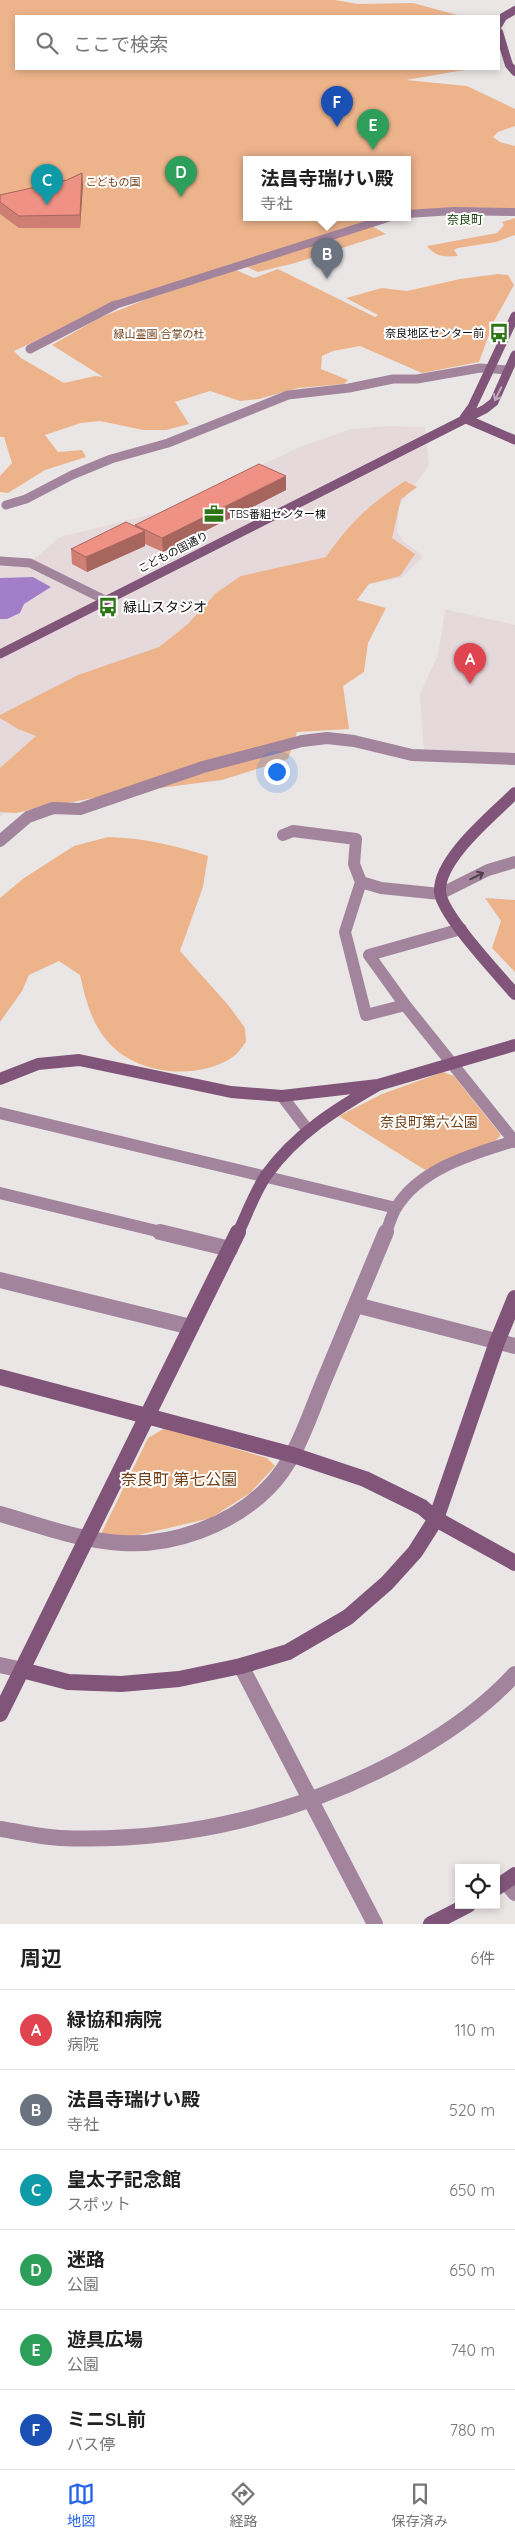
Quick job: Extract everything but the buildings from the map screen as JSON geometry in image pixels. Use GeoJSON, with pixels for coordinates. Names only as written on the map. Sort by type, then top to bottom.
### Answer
{"type":"FeatureCollection","features":[{"type":"Feature","properties":{"kind":"street"},"geometry":{"type":"LineString","coordinates":[[500,23],[506,14],[515,10]]}},
{"type":"Feature","properties":{"kind":"street"},"geometry":{"type":"LineString","coordinates":[[500,36],[508,65],[515,72]]}},
{"type":"Feature","properties":{"kind":"street"},"geometry":{"type":"LineString","coordinates":[[411,214],[454,211],[515,212]]}},
{"type":"Feature","properties":{"kind":"street"},"geometry":{"type":"LineString","coordinates":[[30,349],[94,314],[121,302],[378,221]]}},
{"type":"Feature","properties":{"kind":"street"},"geometry":{"type":"LineString","coordinates":[[515,316],[472,407],[464,418],[515,440]]}},
{"type":"Feature","properties":{"kind":"street","name":"こどもの国通り"},"geometry":{"type":"LineString","coordinates":[[0,654],[494,402],[515,356]]}},
{"type":"Feature","properties":{"kind":"street"},"geometry":{"type":"LineString","coordinates":[[6,505],[26,499],[72,475],[112,459],[168,443],[288,395],[349,388],[393,379],[417,380],[442,373],[490,368],[508,370]]}},
{"type":"Feature","properties":{"kind":"street"},"geometry":{"type":"LineString","coordinates":[[0,561],[30,563],[105,600]]}},
{"type":"Feature","properties":{"kind":"street"},"geometry":{"type":"LineString","coordinates":[[0,841],[28,817],[53,808],[80,808],[203,767],[302,740],[327,738],[354,741],[381,749],[412,754],[515,760]]}},
{"type":"Feature","properties":{"kind":"street"},"geometry":{"type":"LineString","coordinates":[[515,793],[451,862],[446,869],[440,894],[444,906],[461,929],[515,994]]}},
{"type":"Feature","properties":{"kind":"street"},"geometry":{"type":"LineString","coordinates":[[283,835],[293,831],[356,839],[354,864],[361,882],[345,932],[366,1015],[406,1005]]}},
{"type":"Feature","properties":{"kind":"street"},"geometry":{"type":"LineString","coordinates":[[361,882],[381,888],[440,894],[488,870],[515,862]]}},
{"type":"Feature","properties":{"kind":"street"},"geometry":{"type":"LineString","coordinates":[[0,1514],[87,1538],[122,1543],[161,1541],[218,1524],[238,1512],[268,1489],[293,1455],[396,1208],[407,1194],[426,1176],[472,1155],[515,1141],[451,1063],[369,955],[461,929]]}},
{"type":"Feature","properties":{"kind":"street"},"geometry":{"type":"LineString","coordinates":[[0,1079],[29,1064],[54,1060],[78,1060],[232,1092],[282,1096],[378,1085],[515,1045]]}},
{"type":"Feature","properties":{"kind":"street"},"geometry":{"type":"LineString","coordinates":[[0,1714],[266,1176],[284,1152],[307,1129],[378,1085]]}},
{"type":"Feature","properties":{"kind":"street"},"geometry":{"type":"LineString","coordinates":[[282,1096],[307,1129]]}},
{"type":"Feature","properties":{"kind":"street"},"geometry":{"type":"LineString","coordinates":[[0,1114],[396,1208]]}},
{"type":"Feature","properties":{"kind":"street"},"geometry":{"type":"LineString","coordinates":[[0,1193],[230,1249]]}},
{"type":"Feature","properties":{"kind":"street"},"geometry":{"type":"LineString","coordinates":[[0,1280],[191,1327]]}},
{"type":"Feature","properties":{"kind":"street"},"geometry":{"type":"LineString","coordinates":[[0,1665],[68,1682],[121,1684],[180,1679],[242,1666],[288,1652],[348,1617],[387,1583],[415,1552],[436,1519],[497,1342],[515,1298]]}},
{"type":"Feature","properties":{"kind":"street"},"geometry":{"type":"LineString","coordinates":[[356,1305],[515,1346]]}},
{"type":"Feature","properties":{"kind":"street"},"geometry":{"type":"LineString","coordinates":[[0,1377],[293,1455],[365,1479],[422,1508],[436,1519],[515,1562]]}},
{"type":"Feature","properties":{"kind":"street"},"geometry":{"type":"LineString","coordinates":[[242,1666],[375,1924]]}},
{"type":"Feature","properties":{"kind":"street"},"geometry":{"type":"LineString","coordinates":[[0,1829],[59,1838],[130,1838],[190,1832],[229,1824],[311,1801],[388,1769],[462,1723],[515,1674]]}},
{"type":"Feature","properties":{"kind":"street"},"geometry":{"type":"LineString","coordinates":[[431,1924],[460,1909]]}},
{"type":"Feature","properties":{"kind":"shaded area"},"geometry":{"type":"Polygon","coordinates":[[[386,426],[425,427],[429,466],[398,507],[397,532],[403,541],[422,555],[421,559],[401,578],[270,602],[206,636],[0,817],[0,567],[27,565],[60,537],[201,502],[250,470],[300,447],[351,429],[386,426]]]}},
{"type":"Feature","properties":{"kind":"shaded area"},"geometry":{"type":"Polygon","coordinates":[[[33,577],[51,587],[24,604],[20,613],[7,619],[0,619],[0,578],[33,577]]]}},
{"type":"Feature","properties":{"kind":"shaded area"},"geometry":{"type":"Polygon","coordinates":[[[445,609],[515,625],[515,756],[424,752],[420,694],[438,655],[445,609]]]}},
{"type":"Feature","properties":{"kind":"green space","name":"こどもの国"},"geometry":{"type":"Polygon","coordinates":[[[0,0],[335,0],[358,4],[413,3],[457,15],[15,15],[15,70],[464,70],[406,80],[467,86],[515,109],[515,126],[498,132],[493,137],[500,142],[515,146],[515,210],[411,213],[411,156],[243,156],[243,221],[373,221],[366,223],[386,234],[295,263],[258,272],[238,263],[80,320],[14,351],[21,358],[64,383],[95,376],[103,377],[52,345],[99,318],[147,299],[236,270],[254,278],[278,269],[375,317],[378,315],[346,298],[382,288],[407,291],[460,279],[498,274],[508,275],[514,285],[494,321],[479,362],[422,373],[360,346],[333,351],[322,356],[321,369],[348,380],[344,384],[298,388],[259,399],[240,401],[210,391],[175,402],[189,424],[166,430],[143,430],[100,421],[81,423],[45,435],[58,452],[82,450],[86,457],[45,470],[8,493],[0,492],[0,476],[12,463],[4,437],[0,437],[0,0]]]}},
{"type":"Feature","properties":{"kind":"green space"},"geometry":{"type":"Polygon","coordinates":[[[515,218],[515,235],[496,242],[458,248],[454,250],[458,256],[441,255],[427,246],[497,233],[504,225],[502,222],[515,218]]]}},
{"type":"Feature","properties":{"kind":"green space"},"geometry":{"type":"Polygon","coordinates":[[[405,481],[417,487],[401,499],[392,538],[415,554],[400,576],[369,584],[357,600],[386,608],[368,643],[364,672],[343,686],[349,729],[297,732],[288,759],[222,780],[120,793],[15,813],[0,812],[0,768],[36,736],[18,729],[0,718],[0,715],[78,675],[159,647],[188,624],[216,593],[241,576],[326,557],[361,514],[405,481]]]}},
{"type":"Feature","properties":{"kind":"green space"},"geometry":{"type":"Polygon","coordinates":[[[108,837],[158,843],[208,856],[203,887],[180,951],[229,1006],[245,1028],[246,1042],[233,1057],[204,1069],[187,1071],[154,1069],[139,1064],[113,1047],[106,1039],[91,1013],[80,975],[59,961],[29,975],[22,991],[0,1022],[0,898],[24,878],[74,846],[108,837]]]}},
{"type":"Feature","properties":{"kind":"green space"},"geometry":{"type":"Polygon","coordinates":[[[485,898],[515,900],[515,972],[492,948],[501,921],[485,898]]]}},
{"type":"Feature","properties":{"kind":"green space","name":"奈良町第六公園"},"geometry":{"type":"Polygon","coordinates":[[[443,1072],[454,1076],[501,1135],[495,1141],[425,1170],[339,1116],[382,1094],[443,1072]]]}},
{"type":"Feature","properties":{"kind":"green space","name":"奈良町 第七公園"},"geometry":{"type":"Polygon","coordinates":[[[165,1428],[267,1458],[275,1466],[250,1493],[211,1518],[130,1537],[101,1534],[148,1438],[165,1428]]]}},
{"type":"Feature","properties":{"kind":"place","name":"ミニSL前"},"geometry":{"type":"Point","coordinates":[337,127]}},
{"type":"Feature","properties":{"kind":"place","name":"遊具広場"},"geometry":{"type":"Point","coordinates":[373,150]}},
{"type":"Feature","properties":{"kind":"place","name":"迷路"},"geometry":{"type":"Point","coordinates":[181,197]}},
{"type":"Feature","properties":{"kind":"place","name":"皇太子記念館"},"geometry":{"type":"Point","coordinates":[47,205]}},
{"type":"Feature","properties":{"kind":"place","name":"法昌寺瑞けい殿"},"geometry":{"type":"Point","coordinates":[327,279]}},
{"type":"Feature","properties":{"kind":"place","name":"奈良地区センター前"},"geometry":{"type":"Point","coordinates":[499,333]}},
{"type":"Feature","properties":{"kind":"place","name":"TBS番組センター棟"},"geometry":{"type":"Point","coordinates":[214,514]}},
{"type":"Feature","properties":{"kind":"place","name":"緑山スタジオ"},"geometry":{"type":"Point","coordinates":[108,607]}},
{"type":"Feature","properties":{"kind":"place","name":"緑協和病院"},"geometry":{"type":"Point","coordinates":[470,684]}},
{"type":"Feature","properties":{"kind":"district","name":"奈良町"},"geometry":{"type":"Point","coordinates":[465,219]}},
{"type":"Feature","properties":{"kind":"park label","name":"緑山霊園 合掌の杜"},"geometry":{"type":"Point","coordinates":[159,334]}}]}
